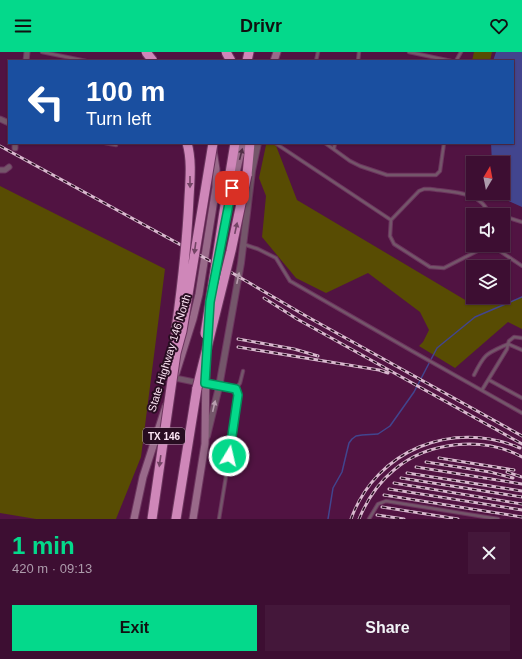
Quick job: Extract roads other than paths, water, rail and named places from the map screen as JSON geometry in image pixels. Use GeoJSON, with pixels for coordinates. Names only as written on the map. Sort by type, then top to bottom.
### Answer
{"type":"FeatureCollection","features":[{"type":"Feature","properties":{"kind":"highway"},"geometry":{"type":"LineString","coordinates":[[146,52],[152,60]]}},
{"type":"Feature","properties":{"kind":"highway"},"geometry":{"type":"LineString","coordinates":[[176,353],[176,329],[188,220],[190,185],[189,150],[187,144]]}},
{"type":"Feature","properties":{"kind":"highway","name":"TX 146"},"geometry":{"type":"LineString","coordinates":[[152,519],[176,353],[182,331],[212,144]]}},
{"type":"Feature","properties":{"kind":"highway","name":"TX 146"},"geometry":{"type":"LineString","coordinates":[[176,519],[235,144]]}},
{"type":"Feature","properties":{"kind":"highway"},"geometry":{"type":"LineString","coordinates":[[197,388],[231,251],[247,175],[250,144]]}},
{"type":"Feature","properties":{"kind":"main road"},"geometry":{"type":"LineString","coordinates":[[139,52],[151,60]]}},
{"type":"Feature","properties":{"kind":"main road","name":"State Highway 146 North"},"geometry":{"type":"LineString","coordinates":[[134,519],[143,477],[175,378],[199,294],[216,188],[212,144]]}},
{"type":"Feature","properties":{"kind":"main road"},"geometry":{"type":"LineString","coordinates":[[193,519],[205,444],[205,383],[210,302],[225,221],[244,144]]}},
{"type":"Feature","properties":{"kind":"street"},"geometry":{"type":"LineString","coordinates":[[205,444],[219,386],[241,263],[252,171],[258,144]]}},
{"type":"Feature","properties":{"kind":"street"},"geometry":{"type":"LineString","coordinates":[[0,170],[4,170],[9,167]]}},
{"type":"Feature","properties":{"kind":"street"},"geometry":{"type":"LineString","coordinates":[[175,378],[219,386]]}},
{"type":"Feature","properties":{"kind":"lane"},"geometry":{"type":"LineString","coordinates":[[42,52],[81,60]]}},
{"type":"Feature","properties":{"kind":"lane"},"geometry":{"type":"LineString","coordinates":[[409,52],[446,60]]}},
{"type":"Feature","properties":{"kind":"lane"},"geometry":{"type":"LineString","coordinates":[[110,144],[116,145]]}},
{"type":"Feature","properties":{"kind":"lane"},"geometry":{"type":"LineString","coordinates":[[277,144],[391,220]]}},
{"type":"Feature","properties":{"kind":"lane"},"geometry":{"type":"LineString","coordinates":[[327,144],[350,161],[387,175],[412,174],[429,176],[436,175],[440,171],[444,144]]}},
{"type":"Feature","properties":{"kind":"lane"},"geometry":{"type":"LineString","coordinates":[[334,148],[335,144]]}},
{"type":"Feature","properties":{"kind":"lane"},"geometry":{"type":"LineString","coordinates":[[476,252],[444,268],[430,266],[394,244],[390,236],[391,220],[419,191],[430,188],[475,197],[481,201],[486,208]]}},
{"type":"Feature","properties":{"kind":"lane"},"geometry":{"type":"LineString","coordinates":[[510,218],[522,222]]}},
{"type":"Feature","properties":{"kind":"lane"},"geometry":{"type":"LineString","coordinates":[[243,244],[258,249],[276,258],[290,281],[522,413]]}},
{"type":"Feature","properties":{"kind":"lane"},"geometry":{"type":"LineString","coordinates":[[501,252],[522,266]]}},
{"type":"Feature","properties":{"kind":"lane"},"geometry":{"type":"LineString","coordinates":[[482,390],[506,349],[509,340],[514,336],[522,338]]}},
{"type":"Feature","properties":{"kind":"lane"},"geometry":{"type":"LineString","coordinates":[[474,375],[482,358],[488,353],[508,344],[522,350]]}},
{"type":"Feature","properties":{"kind":"lane"},"geometry":{"type":"LineString","coordinates":[[236,389],[240,383],[243,371]]}},
{"type":"Feature","properties":{"kind":"lane"},"geometry":{"type":"LineString","coordinates":[[489,380],[522,398]]}},
{"type":"Feature","properties":{"kind":"lane"},"geometry":{"type":"LineString","coordinates":[[219,386],[236,389]]}},
{"type":"Feature","properties":{"kind":"lane"},"geometry":{"type":"LineString","coordinates":[[219,519],[238,395],[236,389]]}},
{"type":"Feature","properties":{"kind":"lane"},"geometry":{"type":"LineString","coordinates":[[369,519],[378,504],[386,501],[498,519]]}},
{"type":"Feature","properties":{"kind":"waterway"},"geometry":{"type":"LineString","coordinates":[[328,519],[333,488],[342,472],[349,443],[352,439],[356,436],[378,434],[390,426],[414,392],[437,348],[475,317],[522,297]]}},
{"type":"Feature","properties":{"kind":"railway"},"geometry":{"type":"LineString","coordinates":[[0,146],[234,274],[306,316],[522,436]]}},
{"type":"Feature","properties":{"kind":"railway"},"geometry":{"type":"LineString","coordinates":[[264,298],[297,319],[522,444]]}},
{"type":"Feature","properties":{"kind":"railway"},"geometry":{"type":"LineString","coordinates":[[238,339],[294,349],[318,356]]}},
{"type":"Feature","properties":{"kind":"railway"},"geometry":{"type":"LineString","coordinates":[[238,347],[379,370],[388,373]]}},
{"type":"Feature","properties":{"kind":"railway"},"geometry":{"type":"LineString","coordinates":[[351,519],[363,495],[379,475],[398,459],[420,447],[444,440],[469,437],[495,440],[520,448]]}},
{"type":"Feature","properties":{"kind":"railway"},"geometry":{"type":"LineString","coordinates":[[359,519],[369,499],[383,480],[408,460],[423,453],[439,448],[473,444],[507,450],[522,457]]}},
{"type":"Feature","properties":{"kind":"railway"},"geometry":{"type":"LineString","coordinates":[[439,458],[514,470]]}},
{"type":"Feature","properties":{"kind":"railway"},"geometry":{"type":"LineString","coordinates":[[426,462],[490,472],[513,478]]}},
{"type":"Feature","properties":{"kind":"railway"},"geometry":{"type":"LineString","coordinates":[[416,467],[522,484]]}},
{"type":"Feature","properties":{"kind":"railway"},"geometry":{"type":"LineString","coordinates":[[507,472],[522,477]]}},
{"type":"Feature","properties":{"kind":"railway"},"geometry":{"type":"LineString","coordinates":[[407,473],[522,491]]}},
{"type":"Feature","properties":{"kind":"railway"},"geometry":{"type":"LineString","coordinates":[[401,478],[522,497]]}},
{"type":"Feature","properties":{"kind":"railway"},"geometry":{"type":"LineString","coordinates":[[394,483],[522,504]]}},
{"type":"Feature","properties":{"kind":"railway"},"geometry":{"type":"LineString","coordinates":[[389,489],[522,510]]}},
{"type":"Feature","properties":{"kind":"railway"},"geometry":{"type":"LineString","coordinates":[[384,495],[522,517]]}},
{"type":"Feature","properties":{"kind":"railway"},"geometry":{"type":"LineString","coordinates":[[382,507],[458,519]]}},
{"type":"Feature","properties":{"kind":"railway"},"geometry":{"type":"LineString","coordinates":[[377,515],[404,519]]}}]}
